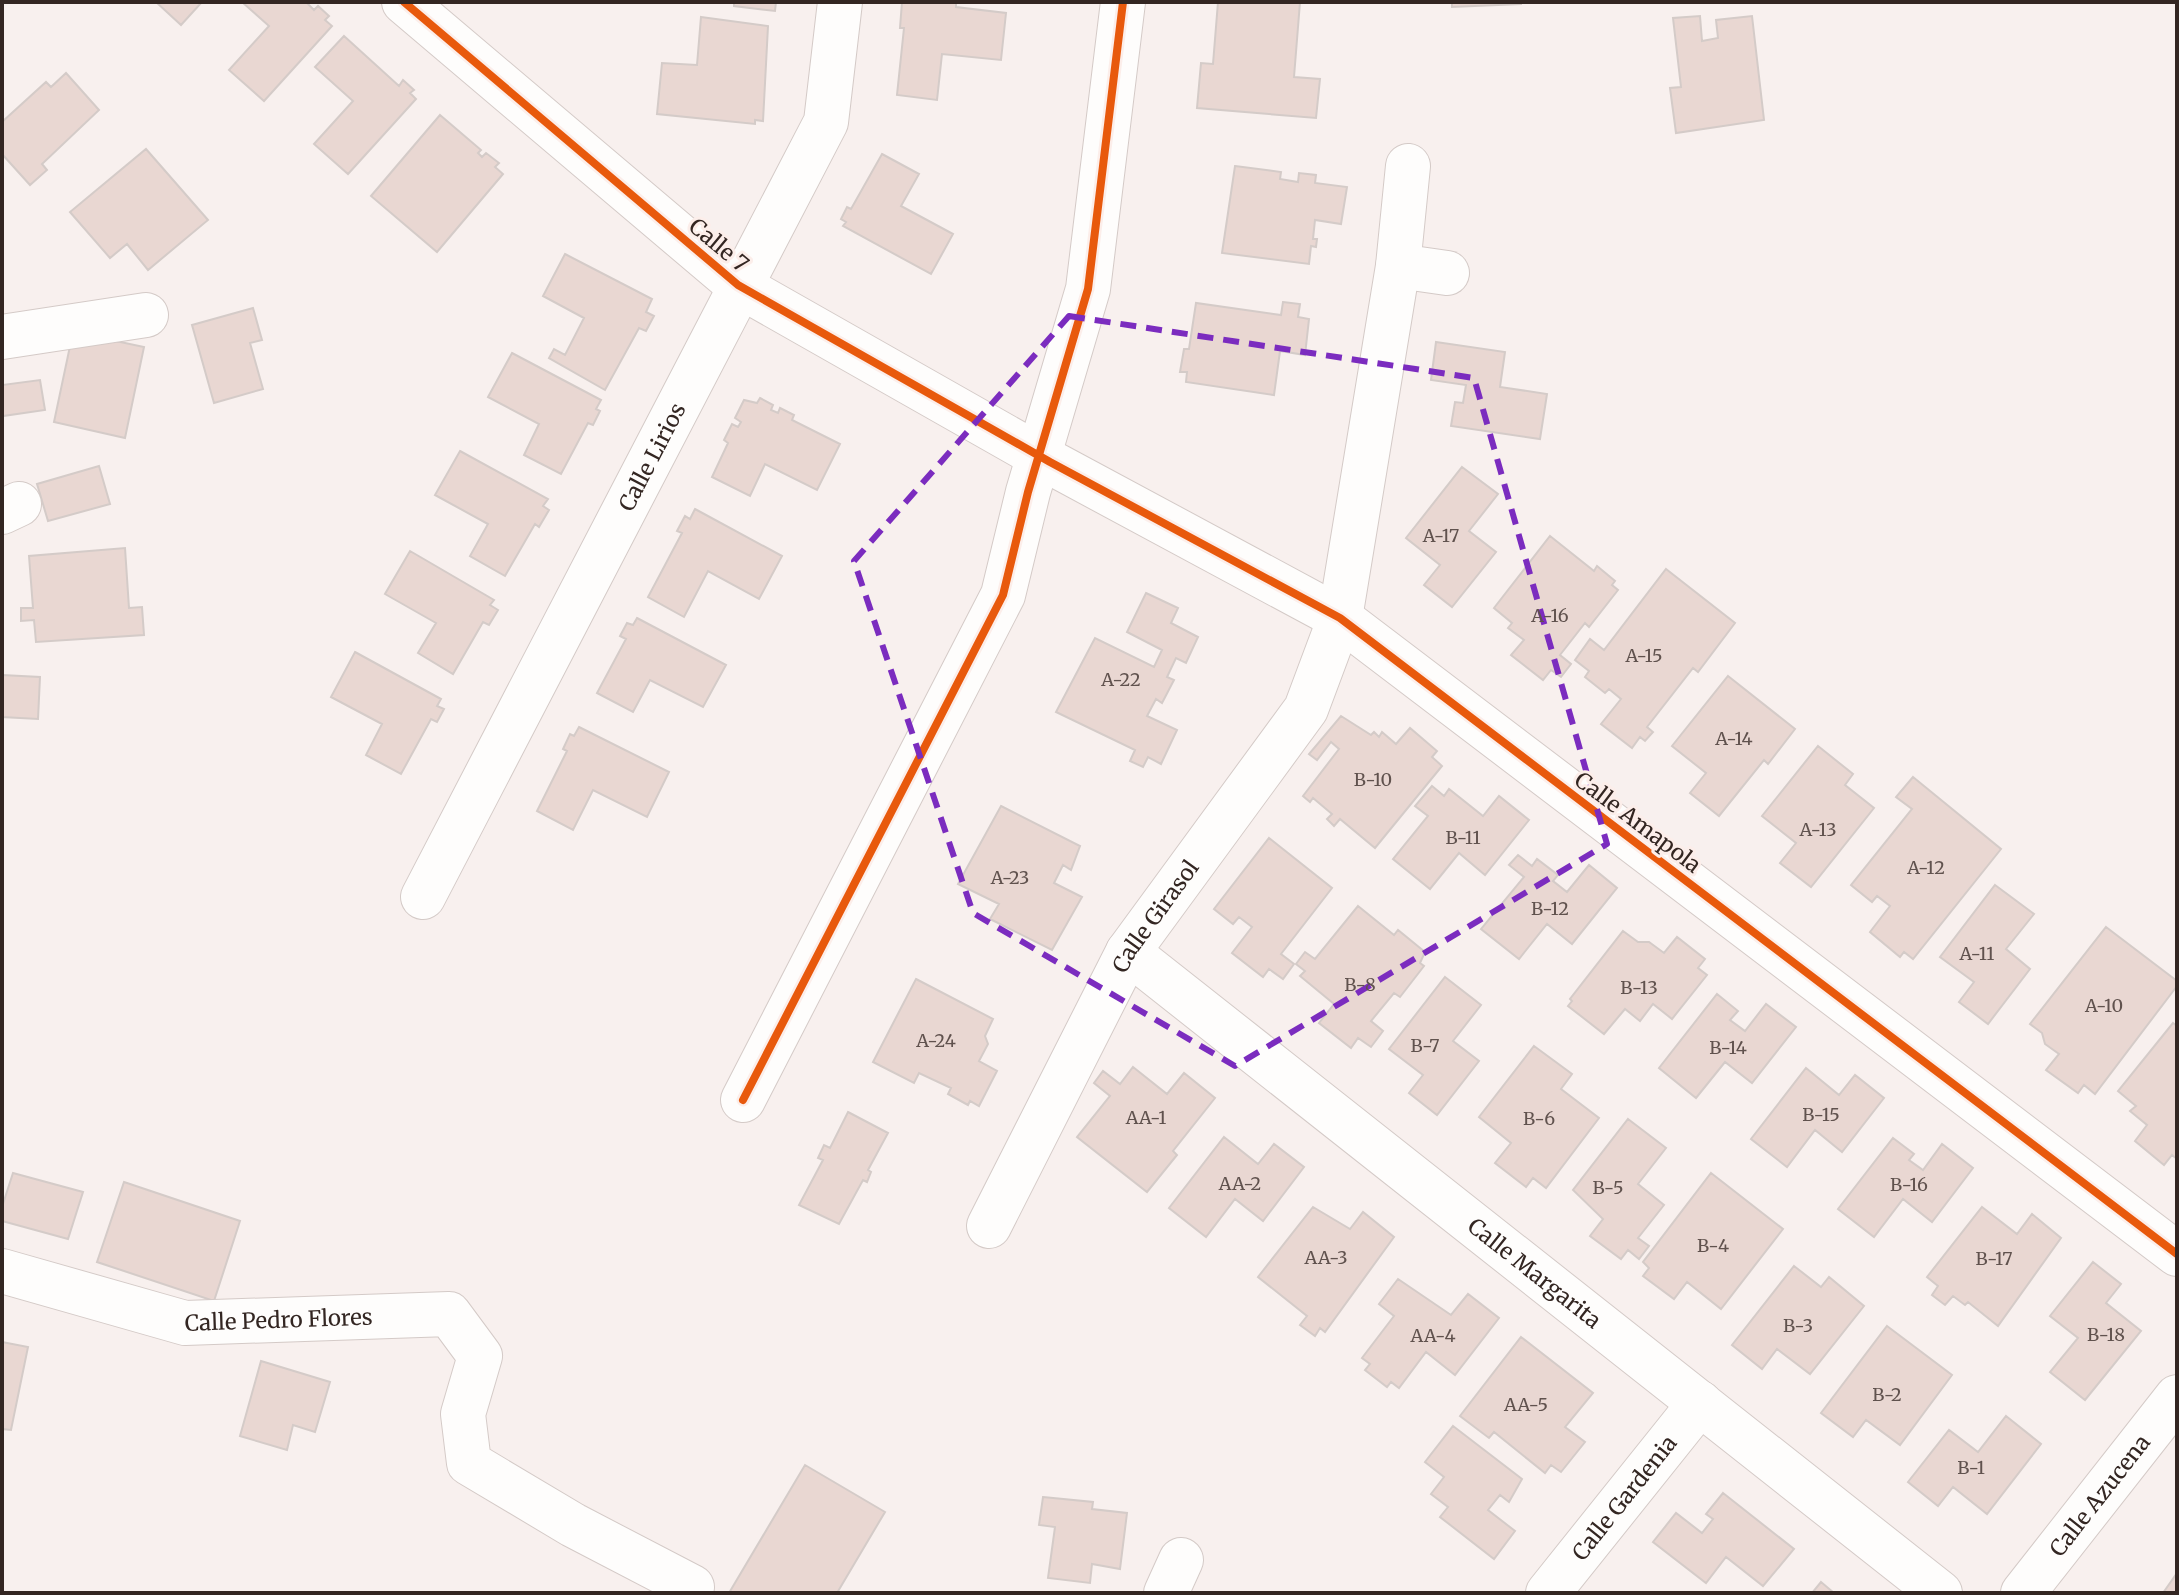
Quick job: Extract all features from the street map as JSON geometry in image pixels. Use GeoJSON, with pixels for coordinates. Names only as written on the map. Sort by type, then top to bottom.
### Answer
{"type":"FeatureCollection","features":[{"type":"Feature","properties":{"kind":"street","name":"Calle 7"},"geometry":{"type":"LineString","coordinates":[[404,2],[738,285],[1044,459]]}},
{"type":"Feature","properties":{"kind":"street","name":"Calle Lirios"},"geometry":{"type":"LineString","coordinates":[[423,897],[738,285],[826,122],[840,2]]}},
{"type":"Feature","properties":{"kind":"street"},"geometry":{"type":"LineString","coordinates":[[743,1100],[1003,595],[1044,459],[1088,289],[1123,2]]}},
{"type":"Feature","properties":{"kind":"street","name":"Calle Girasol"},"geometry":{"type":"LineString","coordinates":[[989,1226],[1128,952],[1306,709],[1340,618],[1398,266],[1408,166]]}},
{"type":"Feature","properties":{"kind":"street"},"geometry":{"type":"LineString","coordinates":[[1398,266],[1447,273]]}},
{"type":"Feature","properties":{"kind":"street"},"geometry":{"type":"LineString","coordinates":[[2,337],[146,315]]}},
{"type":"Feature","properties":{"kind":"street","name":"Calle Amapola"},"geometry":{"type":"LineString","coordinates":[[1044,459],[1340,618],[2177,1254]]}},
{"type":"Feature","properties":{"kind":"street","name":"Calle Margarita"},"geometry":{"type":"LineString","coordinates":[[1128,952],[1940,1593]]}},
{"type":"Feature","properties":{"kind":"street","name":"Calle Pedro Flores"},"geometry":{"type":"LineString","coordinates":[[2,1271],[185,1323],[449,1314],[480,1356],[463,1414],[469,1463],[573,1525],[692,1587]]}},
{"type":"Feature","properties":{"kind":"street","name":"Calle Azucena"},"geometry":{"type":"LineString","coordinates":[[2023,1593],[2177,1397]]}},
{"type":"Feature","properties":{"kind":"street","name":"Calle Gardenia"},"geometry":{"type":"LineString","coordinates":[[1548,1593],[1700,1403]]}},
{"type":"Feature","properties":{"kind":"highlighted area"},"geometry":{"type":"Polygon","coordinates":[[[1069,316],[1474,378],[1607,844],[1235,1066],[973,913],[854,561],[1069,316]]]}},
{"type":"Feature","properties":{"kind":"building"},"geometry":{"type":"Polygon","coordinates":[[[156,2],[202,2],[181,25],[156,2]]]}},
{"type":"Feature","properties":{"kind":"building"},"geometry":{"type":"Polygon","coordinates":[[[242,2],[306,2],[314,10],[318,6],[329,16],[325,20],[332,26],[264,101],[229,70],[269,26],[242,2]]]}},
{"type":"Feature","properties":{"kind":"building"},"geometry":{"type":"Polygon","coordinates":[[[734,2],[776,2],[775,11],[734,6],[734,2]]]}},
{"type":"Feature","properties":{"kind":"building"},"geometry":{"type":"Polygon","coordinates":[[[902,2],[956,2],[956,7],[1006,13],[1001,60],[942,54],[937,100],[897,95],[904,28],[900,28],[902,2]]]}},
{"type":"Feature","properties":{"kind":"building"},"geometry":{"type":"Polygon","coordinates":[[[1218,2],[1300,2],[1294,77],[1320,79],[1316,118],[1197,108],[1201,63],[1213,64],[1218,2]]]}},
{"type":"Feature","properties":{"kind":"building"},"geometry":{"type":"Polygon","coordinates":[[[1452,2],[1521,2],[1521,4],[1452,7],[1452,2]]]}},
{"type":"Feature","properties":{"kind":"building"},"geometry":{"type":"Polygon","coordinates":[[[1700,16],[1702,41],[1718,38],[1716,20],[1752,16],[1764,120],[1676,133],[1670,88],[1681,87],[1673,18],[1700,16]]]}},
{"type":"Feature","properties":{"kind":"building"},"geometry":{"type":"Polygon","coordinates":[[[701,17],[768,26],[763,121],[755,120],[755,124],[657,114],[662,63],[697,65],[701,17]]]}},
{"type":"Feature","properties":{"kind":"building"},"geometry":{"type":"Polygon","coordinates":[[[344,36],[399,86],[403,80],[414,90],[410,93],[416,99],[348,174],[314,144],[353,101],[315,67],[344,36]]]}},
{"type":"Feature","properties":{"kind":"building"},"geometry":{"type":"Polygon","coordinates":[[[66,73],[99,110],[42,164],[47,170],[30,185],[2,154],[2,122],[46,82],[51,87],[66,73]]]}},
{"type":"Feature","properties":{"kind":"building"},"geometry":{"type":"Polygon","coordinates":[[[440,115],[481,150],[478,153],[482,157],[486,153],[499,163],[495,167],[503,174],[437,252],[371,196],[440,115]]]}},
{"type":"Feature","properties":{"kind":"building"},"geometry":{"type":"Polygon","coordinates":[[[146,149],[208,220],[148,270],[127,244],[110,258],[70,212],[146,149]]]}},
{"type":"Feature","properties":{"kind":"building"},"geometry":{"type":"Polygon","coordinates":[[[882,154],[919,174],[901,206],[953,234],[931,274],[843,226],[846,222],[841,219],[847,207],[851,209],[882,154]]]}},
{"type":"Feature","properties":{"kind":"building"},"geometry":{"type":"Polygon","coordinates":[[[1235,166],[1281,172],[1280,179],[1298,182],[1299,173],[1316,175],[1315,183],[1347,187],[1341,224],[1315,220],[1313,239],[1317,239],[1316,247],[1311,246],[1309,264],[1222,253],[1235,166]]]}},
{"type":"Feature","properties":{"kind":"building"},"geometry":{"type":"Polygon","coordinates":[[[565,254],[652,299],[646,312],[654,316],[646,331],[639,328],[605,390],[549,358],[554,349],[565,355],[584,318],[543,296],[565,254]]]}},
{"type":"Feature","properties":{"kind":"building"},"geometry":{"type":"Polygon","coordinates":[[[1283,302],[1300,304],[1298,317],[1309,319],[1305,355],[1280,351],[1274,395],[1186,382],[1187,372],[1180,372],[1184,349],[1189,349],[1196,303],[1281,315],[1283,302]]]}},
{"type":"Feature","properties":{"kind":"building"},"geometry":{"type":"Polygon","coordinates":[[[253,308],[262,340],[250,343],[263,389],[214,403],[192,325],[253,308]]]}},
{"type":"Feature","properties":{"kind":"building"},"geometry":{"type":"Polygon","coordinates":[[[73,332],[144,347],[125,438],[54,422],[73,332]]]}},
{"type":"Feature","properties":{"kind":"building"},"geometry":{"type":"Polygon","coordinates":[[[1436,342],[1505,352],[1500,387],[1547,394],[1540,439],[1451,426],[1455,402],[1463,403],[1466,385],[1431,380],[1436,342]]]}},
{"type":"Feature","properties":{"kind":"building"},"geometry":{"type":"Polygon","coordinates":[[[512,353],[601,400],[596,409],[600,411],[593,425],[588,423],[561,474],[524,455],[539,424],[488,397],[512,353]]]}},
{"type":"Feature","properties":{"kind":"building"},"geometry":{"type":"Polygon","coordinates":[[[40,380],[45,410],[3,416],[2,385],[40,380]]]}},
{"type":"Feature","properties":{"kind":"building"},"geometry":{"type":"Polygon","coordinates":[[[760,398],[773,405],[771,410],[778,413],[780,408],[794,415],[792,420],[840,444],[817,490],[765,464],[750,496],[712,477],[728,443],[724,440],[732,424],[738,427],[741,422],[735,418],[744,400],[757,403],[760,398]]]}},
{"type":"Feature","properties":{"kind":"building"},"geometry":{"type":"Polygon","coordinates":[[[460,451],[548,499],[543,506],[549,510],[539,527],[535,524],[505,576],[470,556],[488,524],[435,495],[460,451]]]}},
{"type":"Feature","properties":{"kind":"building"},"geometry":{"type":"Polygon","coordinates":[[[99,466],[110,504],[48,521],[37,484],[99,466]]]}},
{"type":"Feature","properties":{"kind":"building"},"geometry":{"type":"Polygon","coordinates":[[[1462,467],[1498,494],[1469,531],[1496,552],[1452,607],[1424,585],[1440,565],[1406,538],[1462,467]]]}},
{"type":"Feature","properties":{"kind":"building"},"geometry":{"type":"Polygon","coordinates":[[[695,509],[782,556],[759,599],[708,571],[684,617],[648,597],[682,533],[677,531],[685,516],[690,519],[695,509]]]}},
{"type":"Feature","properties":{"kind":"building"},"geometry":{"type":"Polygon","coordinates":[[[1550,536],[1594,571],[1597,566],[1615,581],[1612,585],[1618,590],[1589,627],[1585,623],[1560,655],[1571,664],[1561,677],[1551,670],[1543,680],[1511,655],[1524,640],[1508,628],[1512,623],[1494,608],[1550,536]]]}},
{"type":"Feature","properties":{"kind":"building"},"geometry":{"type":"Polygon","coordinates":[[[125,548],[129,608],[142,607],[144,635],[36,642],[34,620],[21,621],[21,608],[33,608],[29,556],[125,548]]]}},
{"type":"Feature","properties":{"kind":"building"},"geometry":{"type":"Polygon","coordinates":[[[410,551],[494,600],[490,605],[498,610],[489,625],[483,622],[453,674],[418,653],[436,623],[385,594],[410,551]]]}},
{"type":"Feature","properties":{"kind":"building"},"geometry":{"type":"Polygon","coordinates":[[[1666,569],[1735,623],[1698,672],[1693,668],[1647,727],[1653,732],[1645,741],[1640,737],[1632,748],[1601,724],[1621,699],[1609,689],[1605,693],[1585,677],[1589,671],[1575,660],[1590,639],[1604,650],[1666,569]]]}},
{"type":"Feature","properties":{"kind":"building"},"geometry":{"type":"Polygon","coordinates":[[[1146,593],[1178,608],[1171,623],[1198,637],[1186,663],[1176,658],[1167,677],[1174,680],[1162,703],[1156,699],[1147,716],[1177,730],[1161,764],[1148,757],[1143,767],[1130,761],[1135,750],[1056,712],[1095,638],[1154,667],[1162,650],[1127,632],[1146,593]]]}},
{"type":"Feature","properties":{"kind":"building"},"geometry":{"type":"Polygon","coordinates":[[[637,618],[726,665],[703,707],[650,680],[633,712],[597,693],[626,639],[620,636],[627,623],[633,625],[637,618]]]}},
{"type":"Feature","properties":{"kind":"building"},"geometry":{"type":"Polygon","coordinates":[[[355,652],[441,699],[437,706],[444,709],[437,722],[431,719],[401,774],[366,755],[382,724],[331,697],[355,652]]]}},
{"type":"Feature","properties":{"kind":"building"},"geometry":{"type":"Polygon","coordinates":[[[2,675],[40,677],[38,719],[2,717],[2,675]]]}},
{"type":"Feature","properties":{"kind":"building"},"geometry":{"type":"Polygon","coordinates":[[[1728,676],[1795,729],[1768,764],[1764,760],[1719,816],[1690,793],[1706,773],[1672,746],[1728,676]]]}},
{"type":"Feature","properties":{"kind":"building"},"geometry":{"type":"Polygon","coordinates":[[[1341,716],[1371,735],[1374,732],[1379,737],[1382,732],[1396,744],[1410,728],[1437,751],[1432,757],[1442,766],[1375,848],[1340,819],[1334,826],[1327,819],[1332,814],[1313,798],[1310,802],[1303,796],[1339,749],[1331,742],[1317,760],[1309,754],[1341,716]]]}},
{"type":"Feature","properties":{"kind":"building"},"geometry":{"type":"Polygon","coordinates":[[[579,727],[669,772],[647,817],[593,790],[573,830],[537,811],[567,751],[563,749],[570,734],[574,736],[579,727]]]}},
{"type":"Feature","properties":{"kind":"building"},"geometry":{"type":"Polygon","coordinates":[[[1818,746],[1853,774],[1845,785],[1874,808],[1811,887],[1780,863],[1796,843],[1762,816],[1818,746]]]}},
{"type":"Feature","properties":{"kind":"building"},"geometry":{"type":"Polygon","coordinates":[[[1913,777],[2001,849],[1913,959],[1904,952],[1900,957],[1870,932],[1890,906],[1877,896],[1872,902],[1851,885],[1912,809],[1896,797],[1913,777]]]}},
{"type":"Feature","properties":{"kind":"building"},"geometry":{"type":"Polygon","coordinates":[[[1432,786],[1444,796],[1449,789],[1483,816],[1499,796],[1529,820],[1485,875],[1459,853],[1430,889],[1393,859],[1428,816],[1415,806],[1432,786]]]}},
{"type":"Feature","properties":{"kind":"building"},"geometry":{"type":"Polygon","coordinates":[[[1001,806],[1080,846],[1071,870],[1063,865],[1054,883],[1082,897],[1052,950],[990,919],[999,904],[958,884],[1001,806]]]}},
{"type":"Feature","properties":{"kind":"building"},"geometry":{"type":"Polygon","coordinates":[[[1269,838],[1332,888],[1281,954],[1294,964],[1283,979],[1269,969],[1263,977],[1232,953],[1252,927],[1239,917],[1233,924],[1214,909],[1269,838]]]}},
{"type":"Feature","properties":{"kind":"building"},"geometry":{"type":"Polygon","coordinates":[[[1518,855],[1532,866],[1537,859],[1558,875],[1553,881],[1567,892],[1589,865],[1617,888],[1572,944],[1547,924],[1519,959],[1481,929],[1524,877],[1509,865],[1518,855]]]}},
{"type":"Feature","properties":{"kind":"building"},"geometry":{"type":"Polygon","coordinates":[[[1995,885],[2034,914],[2006,949],[2030,969],[1988,1024],[1959,1002],[1974,982],[1940,957],[1995,885]]]}},
{"type":"Feature","properties":{"kind":"building"},"geometry":{"type":"Polygon","coordinates":[[[1358,906],[1394,935],[1398,930],[1425,952],[1420,963],[1424,966],[1400,997],[1394,993],[1371,1021],[1383,1031],[1371,1047],[1358,1038],[1351,1048],[1319,1023],[1334,1004],[1300,976],[1305,971],[1296,964],[1305,952],[1315,959],[1358,906]]]}},
{"type":"Feature","properties":{"kind":"building"},"geometry":{"type":"Polygon","coordinates":[[[2106,927],[2177,981],[2177,986],[2095,1094],[2084,1085],[2078,1093],[2046,1070],[2059,1054],[2045,1044],[2042,1033],[2030,1024],[2106,927]]]}},
{"type":"Feature","properties":{"kind":"building"},"geometry":{"type":"Polygon","coordinates":[[[1623,931],[1638,942],[1649,942],[1664,953],[1677,937],[1705,959],[1698,968],[1707,975],[1672,1019],[1653,1004],[1640,1021],[1625,1009],[1604,1034],[1568,1006],[1572,1001],[1570,999],[1623,931]]]}},
{"type":"Feature","properties":{"kind":"building"},"geometry":{"type":"Polygon","coordinates":[[[1445,977],[1481,1005],[1453,1041],[1479,1061],[1437,1115],[1409,1093],[1423,1075],[1389,1049],[1445,977]]]}},
{"type":"Feature","properties":{"kind":"building"},"geometry":{"type":"Polygon","coordinates":[[[916,979],[993,1019],[985,1036],[988,1044],[979,1061],[997,1071],[979,1106],[970,1101],[968,1105],[948,1094],[951,1088],[919,1073],[914,1083],[873,1062],[916,979]]]}},
{"type":"Feature","properties":{"kind":"building"},"geometry":{"type":"Polygon","coordinates":[[[1717,994],[1738,1011],[1730,1020],[1745,1031],[1766,1004],[1796,1027],[1752,1083],[1725,1062],[1696,1098],[1659,1068],[1717,994]]]}},
{"type":"Feature","properties":{"kind":"building"},"geometry":{"type":"Polygon","coordinates":[[[2173,1023],[2177,1026],[2177,1159],[2172,1155],[2164,1165],[2135,1141],[2147,1125],[2130,1111],[2136,1106],[2118,1091],[2173,1023]]]}},
{"type":"Feature","properties":{"kind":"building"},"geometry":{"type":"Polygon","coordinates":[[[1534,1046],[1572,1074],[1561,1089],[1599,1118],[1546,1188],[1533,1178],[1526,1187],[1495,1163],[1511,1143],[1479,1117],[1534,1046]]]}},
{"type":"Feature","properties":{"kind":"building"},"geometry":{"type":"Polygon","coordinates":[[[1133,1067],[1167,1094],[1184,1073],[1215,1098],[1173,1151],[1177,1155],[1147,1192],[1077,1137],[1110,1096],[1094,1083],[1103,1071],[1120,1084],[1133,1067]]]}},
{"type":"Feature","properties":{"kind":"building"},"geometry":{"type":"Polygon","coordinates":[[[1806,1068],[1839,1095],[1855,1075],[1884,1098],[1842,1152],[1815,1130],[1787,1167],[1751,1139],[1806,1068]]]}},
{"type":"Feature","properties":{"kind":"building"},"geometry":{"type":"Polygon","coordinates":[[[848,1112],[888,1133],[868,1170],[871,1172],[867,1182],[863,1180],[839,1224],[799,1205],[823,1160],[818,1158],[824,1145],[830,1148],[848,1112]]]}},
{"type":"Feature","properties":{"kind":"building"},"geometry":{"type":"Polygon","coordinates":[[[1628,1119],[1666,1148],[1638,1184],[1664,1205],[1638,1238],[1649,1246],[1639,1259],[1628,1250],[1621,1259],[1590,1236],[1603,1219],[1573,1190],[1628,1119]]]}},
{"type":"Feature","properties":{"kind":"building"},"geometry":{"type":"Polygon","coordinates":[[[1224,1137],[1258,1164],[1274,1144],[1304,1167],[1263,1221],[1235,1199],[1206,1237],[1169,1208],[1224,1137]]]}},
{"type":"Feature","properties":{"kind":"building"},"geometry":{"type":"Polygon","coordinates":[[[1893,1138],[1914,1154],[1909,1160],[1923,1170],[1942,1144],[1973,1168],[1932,1222],[1903,1199],[1874,1237],[1838,1209],[1893,1138]]]}},
{"type":"Feature","properties":{"kind":"building"},"geometry":{"type":"Polygon","coordinates":[[[13,1173],[83,1192],[68,1239],[2,1221],[2,1207],[13,1173]]]}},
{"type":"Feature","properties":{"kind":"building"},"geometry":{"type":"Polygon","coordinates":[[[1711,1173],[1783,1229],[1721,1309],[1687,1282],[1674,1299],[1643,1276],[1649,1268],[1643,1262],[1711,1173]]]}},
{"type":"Feature","properties":{"kind":"building"},"geometry":{"type":"Polygon","coordinates":[[[124,1182],[240,1221],[214,1301],[97,1262],[124,1182]]]}},
{"type":"Feature","properties":{"kind":"building"},"geometry":{"type":"Polygon","coordinates":[[[1313,1207],[1350,1229],[1363,1212],[1394,1237],[1325,1332],[1320,1328],[1315,1336],[1300,1325],[1307,1316],[1258,1277],[1313,1207]]]}},
{"type":"Feature","properties":{"kind":"building"},"geometry":{"type":"Polygon","coordinates":[[[1982,1207],[2017,1234],[2032,1214],[2061,1238],[1998,1326],[1968,1302],[1965,1305],[1953,1296],[1945,1305],[1932,1295],[1938,1286],[1927,1277],[1982,1207]]]}},
{"type":"Feature","properties":{"kind":"building"},"geometry":{"type":"Polygon","coordinates":[[[2093,1262],[2121,1284],[2106,1303],[2141,1331],[2085,1400],[2050,1372],[2078,1338],[2050,1316],[2093,1262]]]}},
{"type":"Feature","properties":{"kind":"building"},"geometry":{"type":"Polygon","coordinates":[[[1794,1266],[1821,1287],[1829,1277],[1864,1306],[1810,1374],[1777,1349],[1762,1369],[1732,1345],[1794,1266]]]}},
{"type":"Feature","properties":{"kind":"building"},"geometry":{"type":"Polygon","coordinates":[[[1398,1279],[1451,1315],[1468,1294],[1499,1318],[1455,1375],[1426,1352],[1399,1388],[1391,1382],[1387,1387],[1365,1370],[1370,1364],[1362,1358],[1394,1316],[1379,1304],[1398,1279]]]}},
{"type":"Feature","properties":{"kind":"building"},"geometry":{"type":"Polygon","coordinates":[[[1887,1326],[1952,1375],[1900,1445],[1866,1420],[1853,1437],[1821,1413],[1887,1326]]]}},
{"type":"Feature","properties":{"kind":"building"},"geometry":{"type":"Polygon","coordinates":[[[1521,1337],[1593,1393],[1565,1427],[1585,1442],[1561,1472],[1551,1465],[1545,1473],[1494,1432],[1489,1438],[1460,1416],[1521,1337]]]}},
{"type":"Feature","properties":{"kind":"building"},"geometry":{"type":"Polygon","coordinates":[[[2,1342],[28,1347],[11,1430],[2,1429],[2,1342]]]}},
{"type":"Feature","properties":{"kind":"building"},"geometry":{"type":"Polygon","coordinates":[[[261,1361],[330,1382],[315,1432],[293,1425],[287,1450],[240,1436],[261,1361]]]}},
{"type":"Feature","properties":{"kind":"building"},"geometry":{"type":"Polygon","coordinates":[[[2006,1416],[2041,1444],[1987,1514],[1953,1487],[1938,1506],[1908,1482],[1949,1430],[1978,1452],[2006,1416]]]}},
{"type":"Feature","properties":{"kind":"building"},"geometry":{"type":"Polygon","coordinates":[[[1453,1426],[1522,1479],[1509,1502],[1500,1495],[1488,1510],[1515,1531],[1494,1559],[1440,1517],[1448,1507],[1431,1494],[1444,1477],[1425,1462],[1453,1426]]]}},
{"type":"Feature","properties":{"kind":"building"},"geometry":{"type":"Polygon","coordinates":[[[805,1465],[885,1512],[837,1593],[729,1593],[805,1465]]]}},
{"type":"Feature","properties":{"kind":"building"},"geometry":{"type":"Polygon","coordinates":[[[1723,1493],[1794,1549],[1763,1586],[1726,1557],[1706,1583],[1653,1542],[1676,1513],[1702,1533],[1713,1519],[1706,1514],[1723,1493]]]}},
{"type":"Feature","properties":{"kind":"building"},"geometry":{"type":"Polygon","coordinates":[[[1043,1497],[1093,1502],[1092,1509],[1127,1513],[1120,1569],[1092,1564],[1090,1583],[1048,1578],[1055,1527],[1039,1525],[1043,1497]]]}},
{"type":"Feature","properties":{"kind":"building"},"geometry":{"type":"Polygon","coordinates":[[[2177,1573],[2177,1593],[2163,1593],[2177,1573]]]}},
{"type":"Feature","properties":{"kind":"building"},"geometry":{"type":"Polygon","coordinates":[[[1821,1582],[1834,1593],[1812,1593],[1821,1582]]]}},
{"type":"Feature","properties":{"kind":"cycle path"},"geometry":{"type":"LineString","coordinates":[[404,2],[738,285],[1050,462],[1340,618],[2177,1254]]}},
{"type":"Feature","properties":{"kind":"cycle path"},"geometry":{"type":"LineString","coordinates":[[743,1100],[1003,595],[1028,492],[1088,289],[1123,2]]}}]}
